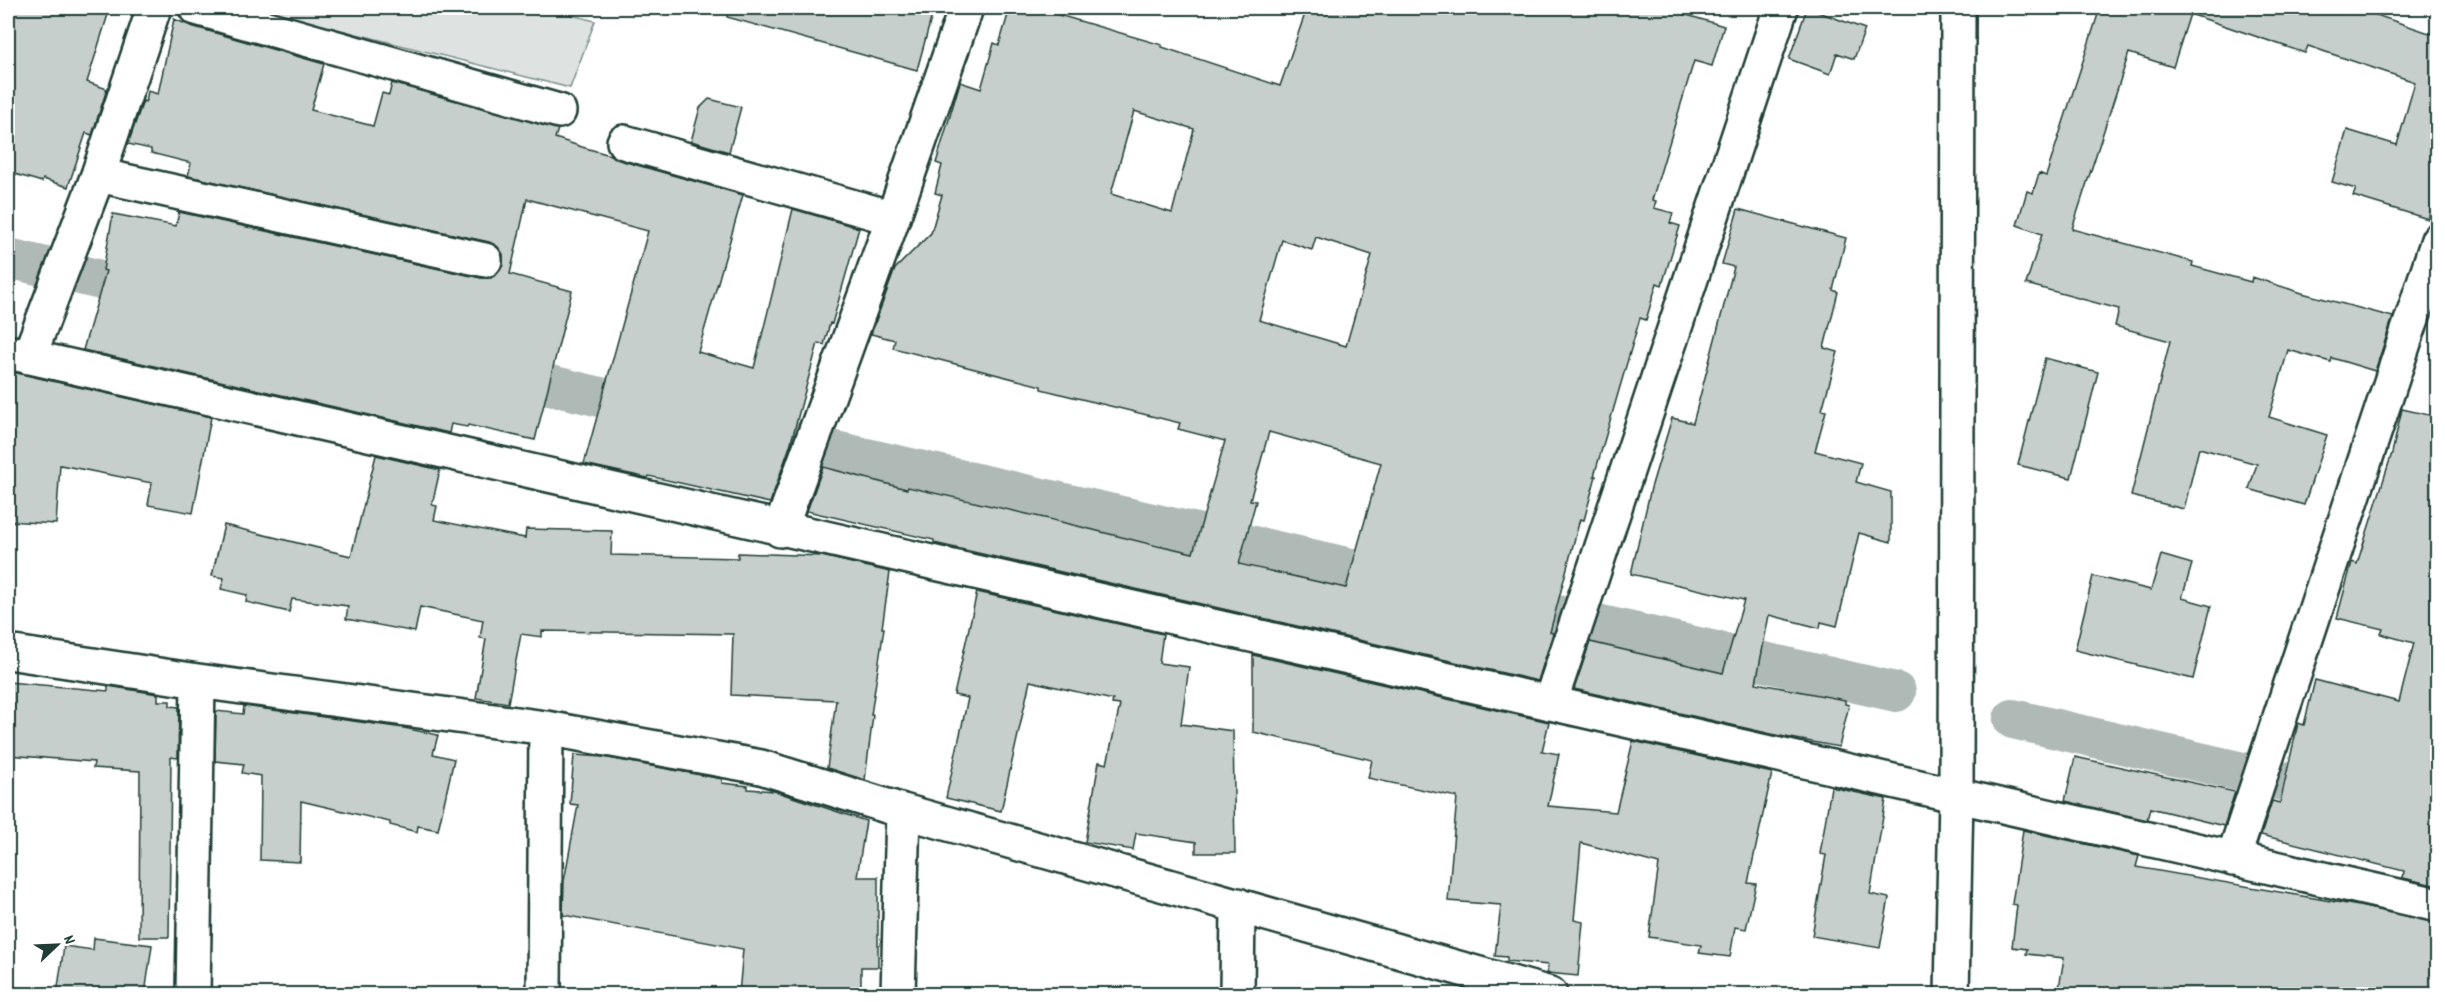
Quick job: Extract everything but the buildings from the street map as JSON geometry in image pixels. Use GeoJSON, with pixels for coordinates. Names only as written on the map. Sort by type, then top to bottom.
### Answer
{"type":"FeatureCollection","features":[{"type":"Feature","properties":{"kind":"street"},"geometry":{"type":"LineString","coordinates":[[154,8],[98,175],[18,354],[780,530],[2438,905]]}},
{"type":"Feature","properties":{"kind":"street"},"geometry":{"type":"LineString","coordinates":[[196,8],[558,111]]}},
{"type":"Feature","properties":{"kind":"street"},"geometry":{"type":"LineString","coordinates":[[780,530],[966,8]]}},
{"type":"Feature","properties":{"kind":"street"},"geometry":{"type":"LineString","coordinates":[[1550,703],[1781,8]]}},
{"type":"Feature","properties":{"kind":"street"},"geometry":{"type":"LineString","coordinates":[[1952,994],[1956,796],[1958,8]]}},
{"type":"Feature","properties":{"kind":"street"},"geometry":{"type":"LineString","coordinates":[[624,142],[893,218]]}},
{"type":"Feature","properties":{"kind":"street"},"geometry":{"type":"LineString","coordinates":[[98,175],[485,260]]}},
{"type":"Feature","properties":{"kind":"street"},"geometry":{"type":"LineString","coordinates":[[2233,859],[2438,240]]}},
{"type":"Feature","properties":{"kind":"street"},"geometry":{"type":"LineString","coordinates":[[8,652],[198,681],[546,728],[761,767],[903,811],[1550,994]]}},
{"type":"Feature","properties":{"kind":"street"},"geometry":{"type":"LineString","coordinates":[[193,994],[198,681]]}},
{"type":"Feature","properties":{"kind":"street"},"geometry":{"type":"LineString","coordinates":[[544,994],[546,728]]}},
{"type":"Feature","properties":{"kind":"street"},"geometry":{"type":"LineString","coordinates":[[898,994],[903,811]]}},
{"type":"Feature","properties":{"kind":"street"},"geometry":{"type":"LineString","coordinates":[[1237,994],[1238,905]]}},
{"type":"Feature","properties":{"kind":"shaded area"},"geometry":{"type":"Polygon","coordinates":[[[254,8],[545,8],[595,21],[570,88],[254,8]]]}},
{"type":"Feature","properties":{"kind":"waterway"},"geometry":{"type":"LineString","coordinates":[[8,258],[156,293]]}},
{"type":"Feature","properties":{"kind":"waterway"},"geometry":{"type":"LineString","coordinates":[[495,372],[655,410]]}},
{"type":"Feature","properties":{"kind":"waterway"},"geometry":{"type":"LineString","coordinates":[[738,429],[1404,580]]}},
{"type":"Feature","properties":{"kind":"waterway"},"geometry":{"type":"LineString","coordinates":[[1501,602],[1896,692]]}},
{"type":"Feature","properties":{"kind":"waterway"},"geometry":{"type":"LineString","coordinates":[[2013,719],[2338,794]]}}]}
